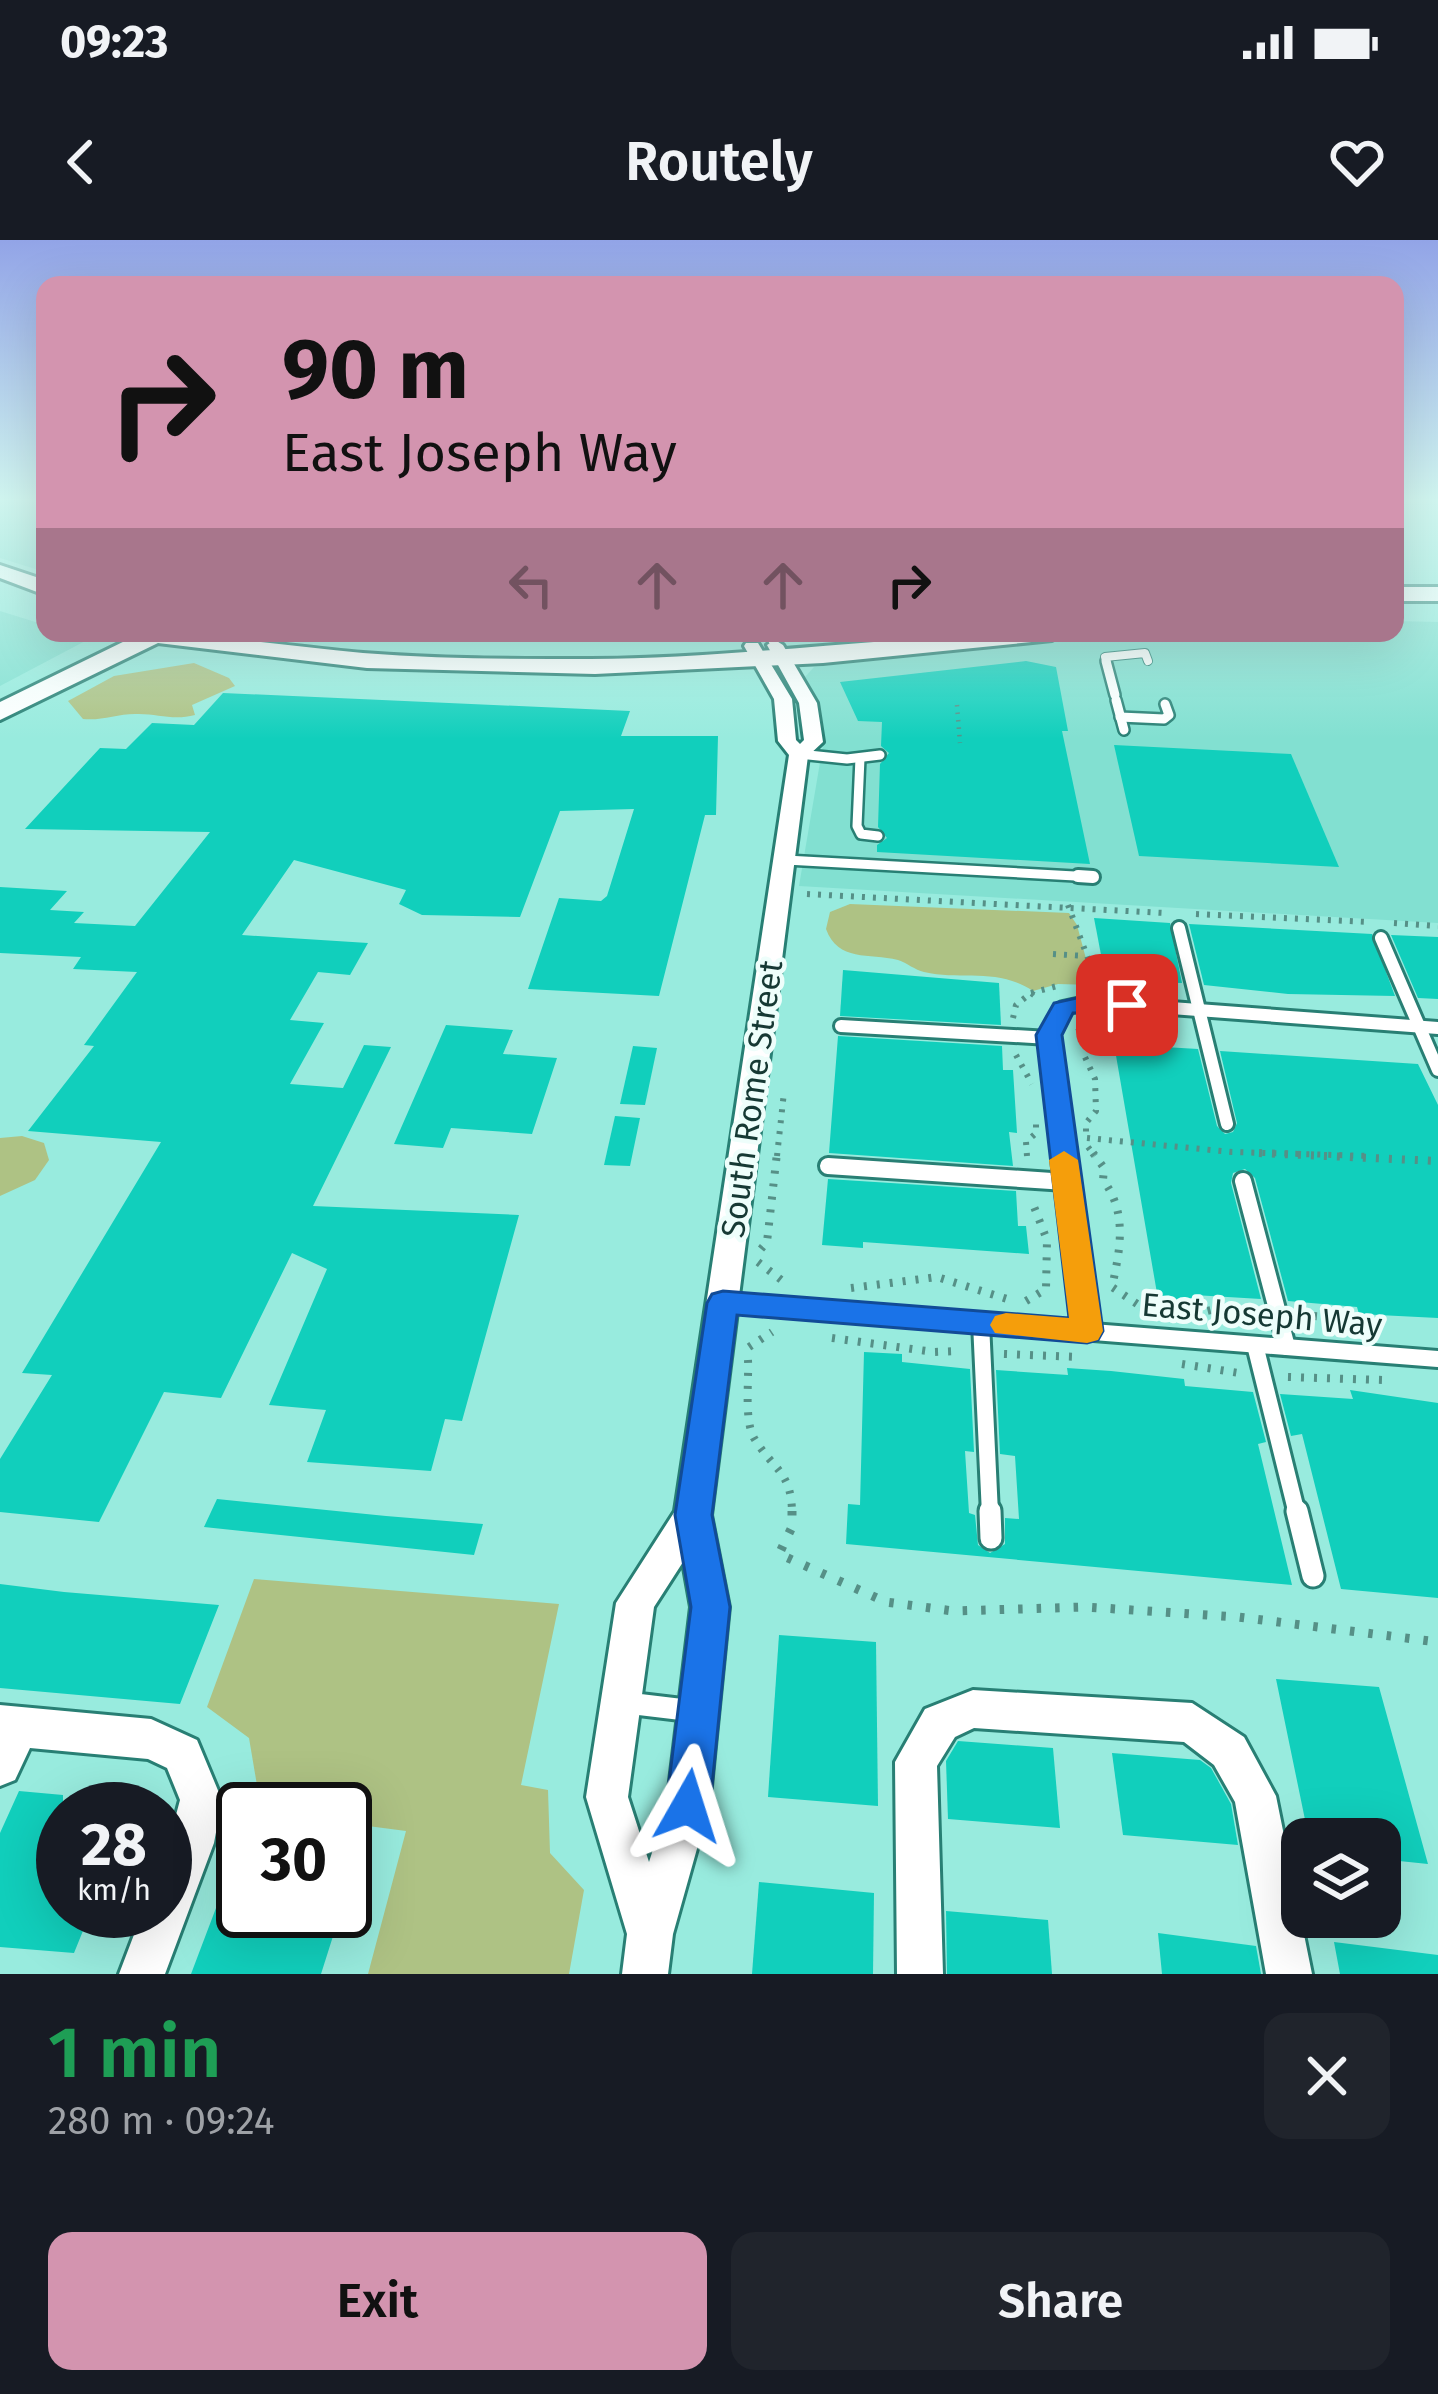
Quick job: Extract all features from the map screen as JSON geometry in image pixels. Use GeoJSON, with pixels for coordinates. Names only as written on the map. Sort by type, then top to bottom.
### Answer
{"type":"FeatureCollection","features":[{"type":"Feature","properties":{"kind":"main road"},"geometry":{"type":"LineString","coordinates":[[1404,594],[1438,594]]}},
{"type":"Feature","properties":{"kind":"main road"},"geometry":{"type":"LineString","coordinates":[[0,596],[36,607]]}},
{"type":"Feature","properties":{"kind":"main road"},"geometry":{"type":"LineString","coordinates":[[1404,610],[1438,611]]}},
{"type":"Feature","properties":{"kind":"main road"},"geometry":{"type":"LineString","coordinates":[[0,694],[105,642]]}},
{"type":"Feature","properties":{"kind":"main road"},"geometry":{"type":"LineString","coordinates":[[0,712],[136,642]]}},
{"type":"Feature","properties":{"kind":"main road"},"geometry":{"type":"LineString","coordinates":[[204,642],[298,656],[442,666],[613,669],[811,642]]}},
{"type":"Feature","properties":{"kind":"main road"},"geometry":{"type":"LineString","coordinates":[[381,642],[486,650],[868,642]]}},
{"type":"Feature","properties":{"kind":"street","name":"South Rome Street"},"geometry":{"type":"LineString","coordinates":[[648,1954],[688,1806],[710,1607],[693,1515],[799,754],[814,742],[814,723],[765,647]]}},
{"type":"Feature","properties":{"kind":"street","name":"South Rome Street"},"geometry":{"type":"LineString","coordinates":[[648,1954],[607,1797],[635,1603],[693,1515]]}},
{"type":"Feature","properties":{"kind":"street"},"geometry":{"type":"LineString","coordinates":[[920,1974],[916,1762],[940,1723],[973,1708],[1192,1724],[1229,1751],[1255,1796],[1289,1974]]}},
{"type":"Feature","properties":{"kind":"street"},"geometry":{"type":"LineString","coordinates":[[0,1765],[9,1726],[151,1739],[182,1754],[201,1800],[192,1843],[142,1974]]}},
{"type":"Feature","properties":{"kind":"lane"},"geometry":{"type":"LineString","coordinates":[[1124,730],[1105,657],[1145,653],[1148,661]]}},
{"type":"Feature","properties":{"kind":"lane"},"geometry":{"type":"LineString","coordinates":[[1120,717],[1164,718],[1169,715],[1165,704]]}},
{"type":"Feature","properties":{"kind":"lane"},"geometry":{"type":"LineString","coordinates":[[799,754],[880,755]]}},
{"type":"Feature","properties":{"kind":"lane"},"geometry":{"type":"LineString","coordinates":[[860,758],[857,826],[861,834],[878,836]]}},
{"type":"Feature","properties":{"kind":"lane"},"geometry":{"type":"LineString","coordinates":[[785,860],[1093,877]]}},
{"type":"Feature","properties":{"kind":"lane"},"geometry":{"type":"LineString","coordinates":[[1179,928],[1227,1124]]}},
{"type":"Feature","properties":{"kind":"lane"},"geometry":{"type":"LineString","coordinates":[[1381,938],[1438,1070]]}},
{"type":"Feature","properties":{"kind":"lane"},"geometry":{"type":"LineString","coordinates":[[1087,1331],[1049,1038],[1063,1008],[1090,1002],[1438,1028]]}},
{"type":"Feature","properties":{"kind":"lane"},"geometry":{"type":"LineString","coordinates":[[842,1025],[1049,1038]]}},
{"type":"Feature","properties":{"kind":"lane"},"geometry":{"type":"LineString","coordinates":[[828,1166],[1066,1182]]}},
{"type":"Feature","properties":{"kind":"lane"},"geometry":{"type":"LineString","coordinates":[[1243,1181],[1287,1347]]}},
{"type":"Feature","properties":{"kind":"lane","name":"East Joseph Way"},"geometry":{"type":"LineString","coordinates":[[723,1303],[1438,1359]]}},
{"type":"Feature","properties":{"kind":"lane"},"geometry":{"type":"LineString","coordinates":[[982,1323],[991,1538]]}},
{"type":"Feature","properties":{"kind":"lane"},"geometry":{"type":"LineString","coordinates":[[1255,1345],[1313,1576]]}},
{"type":"Feature","properties":{"kind":"lane"},"geometry":{"type":"LineString","coordinates":[[622,1703],[698,1711]]}},
{"type":"Feature","properties":{"kind":"path"},"geometry":{"type":"LineString","coordinates":[[957,705],[960,743]]}},
{"type":"Feature","properties":{"kind":"path"},"geometry":{"type":"LineString","coordinates":[[806,894],[1438,926]]}},
{"type":"Feature","properties":{"kind":"path"},"geometry":{"type":"LineString","coordinates":[[1068,905],[1081,927],[1085,956],[1098,986],[1089,986]]}},
{"type":"Feature","properties":{"kind":"path"},"geometry":{"type":"LineString","coordinates":[[1053,954],[1085,956]]}},
{"type":"Feature","properties":{"kind":"path"},"geometry":{"type":"LineString","coordinates":[[1031,993],[1075,986]]}},
{"type":"Feature","properties":{"kind":"path"},"geometry":{"type":"LineString","coordinates":[[1078,1026],[1095,1079],[1096,1111],[1086,1123],[1089,1149],[1104,1168],[1103,1180],[1112,1192],[1123,1238],[1112,1287],[1136,1307],[1155,1311]]}},
{"type":"Feature","properties":{"kind":"path"},"geometry":{"type":"LineString","coordinates":[[1087,1138],[1153,1140],[1257,1154],[1342,1152],[1438,1161]]}},
{"type":"Feature","properties":{"kind":"path"},"geometry":{"type":"LineString","coordinates":[[1187,1314],[1237,1306],[1348,1319],[1382,1331]]}},
{"type":"Feature","properties":{"kind":"path"},"geometry":{"type":"LineString","coordinates":[[784,1330],[752,1341],[747,1357],[752,1371],[752,1436],[780,1466],[792,1491],[792,1527],[779,1554],[886,1602],[908,1605],[953,1611],[1086,1607],[1238,1617],[1438,1642]]}},
{"type":"Feature","properties":{"kind":"path"},"geometry":{"type":"LineString","coordinates":[[822,1336],[934,1352],[1063,1359],[1092,1353]]}},
{"type":"Feature","properties":{"kind":"path"},"geometry":{"type":"LineString","coordinates":[[1168,1358],[1208,1371],[1262,1375],[1374,1382],[1397,1374]]}},
{"type":"Feature","properties":{"kind":"shaded area"},"geometry":{"type":"Polygon","coordinates":[[[0,611],[36,622],[36,642],[83,642],[0,686],[0,611]]]}},
{"type":"Feature","properties":{"kind":"shaded area"},"geometry":{"type":"Polygon","coordinates":[[[1404,621],[1438,622],[1438,923],[799,886],[824,739],[819,702],[805,677],[814,667],[1041,642],[1404,642],[1404,621]]]}},
{"type":"Feature","properties":{"kind":"shaded area"},"geometry":{"type":"Polygon","coordinates":[[[194,663],[229,678],[235,686],[192,705],[195,715],[83,719],[68,701],[114,676],[194,663]]]}},
{"type":"Feature","properties":{"kind":"shaded area"},"geometry":{"type":"Polygon","coordinates":[[[850,904],[1069,913],[1077,925],[1093,985],[1058,984],[1033,991],[1006,979],[924,972],[898,960],[846,951],[831,940],[826,929],[830,912],[850,904]]]}},
{"type":"Feature","properties":{"kind":"shaded area"},"geometry":{"type":"Polygon","coordinates":[[[22,1136],[44,1143],[49,1160],[35,1180],[0,1196],[0,1138],[22,1136]]]}},
{"type":"Feature","properties":{"kind":"shaded area"},"geometry":{"type":"Polygon","coordinates":[[[254,1579],[559,1604],[521,1785],[548,1790],[550,1853],[584,1890],[569,1974],[368,1974],[406,1831],[372,1827],[372,1782],[256,1782],[249,1738],[207,1707],[254,1579]]]}},
{"type":"Feature","properties":{"kind":"building"},"geometry":{"type":"Polygon","coordinates":[[[1026,661],[1056,667],[1068,731],[1062,731],[1090,864],[877,852],[877,845],[887,838],[878,827],[880,764],[889,753],[881,746],[882,722],[858,721],[840,682],[1026,661]]]}},
{"type":"Feature","properties":{"kind":"building"},"geometry":{"type":"Polygon","coordinates":[[[223,693],[630,711],[621,736],[718,736],[716,815],[705,815],[659,996],[528,989],[559,898],[601,901],[607,896],[634,809],[560,811],[520,917],[422,915],[399,904],[406,890],[294,860],[242,935],[368,943],[350,975],[318,972],[290,1020],[324,1023],[290,1084],[343,1088],[364,1045],[391,1047],[313,1206],[519,1215],[462,1421],[445,1419],[431,1471],[307,1462],[326,1410],[269,1405],[327,1269],[292,1253],[221,1398],[164,1392],[99,1522],[0,1512],[0,1459],[52,1375],[22,1373],[161,1142],[28,1131],[94,1046],[84,1045],[137,972],[73,969],[81,957],[0,953],[0,887],[67,891],[50,910],[84,912],[74,923],[135,926],[210,832],[25,829],[100,748],[126,749],[152,723],[194,725],[223,693]]]}},
{"type":"Feature","properties":{"kind":"building"},"geometry":{"type":"Polygon","coordinates":[[[1114,745],[1291,754],[1339,867],[1139,856],[1114,745]]]}},
{"type":"Feature","properties":{"kind":"building"},"geometry":{"type":"Polygon","coordinates":[[[1094,918],[1170,923],[1182,983],[1106,981],[1094,918]]]}},
{"type":"Feature","properties":{"kind":"building"},"geometry":{"type":"Polygon","coordinates":[[[1189,924],[1372,934],[1395,996],[1288,994],[1204,985],[1189,924]]]}},
{"type":"Feature","properties":{"kind":"building"},"geometry":{"type":"Polygon","coordinates":[[[1391,935],[1438,937],[1438,999],[1418,998],[1391,935]]]}},
{"type":"Feature","properties":{"kind":"building"},"geometry":{"type":"Polygon","coordinates":[[[843,970],[999,983],[1001,1025],[840,1016],[843,970]]]}},
{"type":"Feature","properties":{"kind":"building"},"geometry":{"type":"Polygon","coordinates":[[[446,1025],[513,1030],[503,1054],[557,1058],[532,1134],[451,1128],[443,1148],[394,1144],[446,1025]]]}},
{"type":"Feature","properties":{"kind":"building"},"geometry":{"type":"Polygon","coordinates":[[[838,1036],[1002,1046],[1003,1070],[1013,1070],[1017,1133],[1009,1132],[1013,1166],[829,1153],[838,1036]]]}},
{"type":"Feature","properties":{"kind":"building"},"geometry":{"type":"Polygon","coordinates":[[[1114,1044],[1198,1049],[1217,1126],[1225,1134],[1233,1132],[1237,1123],[1220,1051],[1418,1064],[1438,1105],[1438,1318],[1359,1314],[1357,1307],[1288,1301],[1255,1178],[1245,1169],[1233,1173],[1231,1183],[1261,1299],[1194,1295],[1196,1301],[1158,1299],[1114,1044]]]}},
{"type":"Feature","properties":{"kind":"building"},"geometry":{"type":"Polygon","coordinates":[[[633,1046],[657,1048],[645,1105],[620,1104],[633,1046]]]}},
{"type":"Feature","properties":{"kind":"building"},"geometry":{"type":"Polygon","coordinates":[[[615,1116],[640,1118],[630,1166],[604,1165],[615,1116]]]}},
{"type":"Feature","properties":{"kind":"building"},"geometry":{"type":"Polygon","coordinates":[[[828,1179],[1016,1191],[1018,1226],[1026,1226],[1029,1254],[863,1242],[863,1248],[822,1245],[828,1179]]]}},
{"type":"Feature","properties":{"kind":"building"},"geometry":{"type":"Polygon","coordinates":[[[864,1352],[902,1354],[902,1362],[970,1369],[974,1452],[965,1451],[969,1513],[975,1515],[978,1545],[990,1553],[1005,1544],[1005,1518],[1019,1519],[1015,1456],[1000,1454],[996,1370],[1068,1375],[1067,1368],[1111,1371],[1184,1379],[1185,1386],[1253,1392],[1266,1442],[1258,1444],[1292,1585],[846,1544],[848,1504],[860,1505],[864,1352]]]}},
{"type":"Feature","properties":{"kind":"building"},"geometry":{"type":"Polygon","coordinates":[[[1350,1390],[1438,1403],[1438,1598],[1341,1589],[1302,1434],[1291,1436],[1280,1394],[1353,1399],[1350,1390]]]}},
{"type":"Feature","properties":{"kind":"building"},"geometry":{"type":"Polygon","coordinates":[[[217,1499],[483,1524],[474,1555],[204,1527],[217,1499]]]}},
{"type":"Feature","properties":{"kind":"building"},"geometry":{"type":"Polygon","coordinates":[[[0,1584],[219,1605],[180,1704],[0,1688],[0,1584]]]}},
{"type":"Feature","properties":{"kind":"building"},"geometry":{"type":"Polygon","coordinates":[[[779,1635],[876,1642],[878,1806],[768,1797],[779,1635]]]}},
{"type":"Feature","properties":{"kind":"building"},"geometry":{"type":"Polygon","coordinates":[[[1276,1679],[1379,1687],[1428,1864],[1401,1861],[1401,1818],[1305,1818],[1276,1679]]]}},
{"type":"Feature","properties":{"kind":"building"},"geometry":{"type":"Polygon","coordinates":[[[958,1741],[1053,1748],[1060,1828],[948,1819],[946,1761],[958,1741]]]}},
{"type":"Feature","properties":{"kind":"building"},"geometry":{"type":"Polygon","coordinates":[[[1112,1753],[1200,1760],[1211,1768],[1231,1804],[1238,1845],[1123,1835],[1112,1753]]]}},
{"type":"Feature","properties":{"kind":"building"},"geometry":{"type":"Polygon","coordinates":[[[19,1791],[36,1793],[36,1938],[80,1938],[74,1953],[0,1947],[0,1833],[19,1791]]]}},
{"type":"Feature","properties":{"kind":"building"},"geometry":{"type":"Polygon","coordinates":[[[759,1882],[874,1893],[873,1974],[752,1974],[759,1882]]]}},
{"type":"Feature","properties":{"kind":"building"},"geometry":{"type":"Polygon","coordinates":[[[216,1908],[216,1938],[332,1938],[321,1974],[191,1974],[216,1908]]]}},
{"type":"Feature","properties":{"kind":"building"},"geometry":{"type":"Polygon","coordinates":[[[946,1911],[1048,1920],[1052,1974],[947,1974],[946,1911]]]}},
{"type":"Feature","properties":{"kind":"building"},"geometry":{"type":"Polygon","coordinates":[[[1158,1933],[1256,1946],[1261,1974],[1162,1974],[1158,1933]]]}},
{"type":"Feature","properties":{"kind":"building"},"geometry":{"type":"Polygon","coordinates":[[[1334,1942],[1438,1955],[1438,1974],[1340,1974],[1334,1942]]]}},
{"type":"Feature","properties":{"kind":"slow traffic"},"geometry":{"type":"LineString","coordinates":[[1006,1325],[1087,1331],[1064,1160]]}},
{"type":"Feature","properties":{"kind":"route"},"geometry":{"type":"LineString","coordinates":[[688,1806],[710,1607],[693,1515],[723,1303],[1087,1331],[1049,1035],[1063,1008],[1090,1002],[1127,1005]]}}]}
